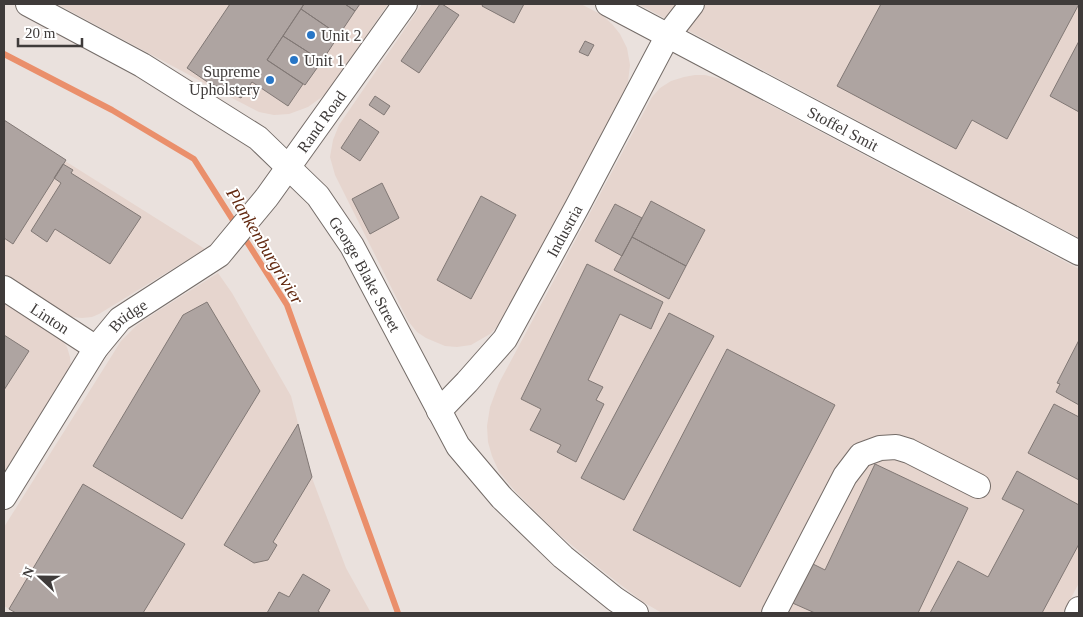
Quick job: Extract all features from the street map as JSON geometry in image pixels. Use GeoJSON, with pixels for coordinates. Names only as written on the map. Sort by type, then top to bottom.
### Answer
{"type":"FeatureCollection","features":[{"type":"Feature","properties":{"kind":"street","name":"George Blake Street"},"geometry":{"type":"LineString","coordinates":[[28,4],[142,65],[258,138],[318,196],[352,246],[458,446],[502,498],[563,556],[615,599],[636,613]]}},
{"type":"Feature","properties":{"kind":"street","name":"Rand Road"},"geometry":{"type":"LineString","coordinates":[[288,167],[405,4]]}},
{"type":"Feature","properties":{"kind":"street","name":"Stoffel Smit"},"geometry":{"type":"LineString","coordinates":[[608,4],[1079,253]]}},
{"type":"Feature","properties":{"kind":"street","name":"Industria"},"geometry":{"type":"LineString","coordinates":[[439,411],[504,339],[577,207],[668,35],[692,4]]}},
{"type":"Feature","properties":{"kind":"street","name":"Bridge"},"geometry":{"type":"LineString","coordinates":[[4,497],[96,348],[120,319],[218,255],[267,197],[288,167]]}},
{"type":"Feature","properties":{"kind":"street","name":"Linton"},"geometry":{"type":"LineString","coordinates":[[4,288],[96,348]]}},
{"type":"Feature","properties":{"kind":"street"},"geometry":{"type":"LineString","coordinates":[[774,613],[845,476],[861,455],[880,448],[896,447],[909,451],[978,486]]}},
{"type":"Feature","properties":{"kind":"street"},"geometry":{"type":"LineString","coordinates":[[1077,613],[1079,608]]}},
{"type":"Feature","properties":{"kind":"shaded area"},"geometry":{"type":"Polygon","coordinates":[[[57,4],[388,4],[326,94],[308,107],[289,114],[274,115],[259,112],[57,4]]]}},
{"type":"Feature","properties":{"kind":"shaded area"},"geometry":{"type":"Polygon","coordinates":[[[422,4],[581,4],[602,15],[612,24],[627,48],[630,65],[628,82],[622,96],[503,321],[490,334],[471,345],[457,347],[445,346],[426,338],[417,332],[408,321],[335,175],[330,157],[333,140],[339,125],[422,4]]]}},
{"type":"Feature","properties":{"kind":"shaded area"},"geometry":{"type":"Polygon","coordinates":[[[638,4],[1079,4],[1079,238],[638,4]]]}},
{"type":"Feature","properties":{"kind":"shaded area"},"geometry":{"type":"Polygon","coordinates":[[[695,75],[705,75],[721,79],[1079,269],[1079,583],[1063,613],[662,613],[643,602],[555,531],[499,472],[488,442],[487,426],[490,407],[499,383],[652,97],[660,88],[671,81],[695,75]]]}},
{"type":"Feature","properties":{"kind":"shaded area"},"geometry":{"type":"Polygon","coordinates":[[[4,120],[65,161],[205,249],[92,317],[72,317],[4,275],[4,120]]]}},
{"type":"Feature","properties":{"kind":"shaded area"},"geometry":{"type":"Polygon","coordinates":[[[218,273],[232,293],[291,396],[312,478],[346,568],[371,613],[16,613],[4,606],[4,527],[121,341],[137,325],[218,273]]]}},
{"type":"Feature","properties":{"kind":"shaded area"},"geometry":{"type":"Polygon","coordinates":[[[4,300],[63,341],[67,347],[71,367],[4,478],[4,300]]]}},
{"type":"Feature","properties":{"kind":"building"},"geometry":{"type":"Polygon","coordinates":[[[230,4],[304,4],[267,60],[303,84],[288,106],[252,82],[241,98],[206,81],[187,68],[230,4]]]}},
{"type":"Feature","properties":{"kind":"building"},"geometry":{"type":"Polygon","coordinates":[[[304,4],[345,4],[355,11],[339,35],[301,9],[304,4]]]}},
{"type":"Feature","properties":{"kind":"building"},"geometry":{"type":"Polygon","coordinates":[[[345,4],[360,4],[355,11],[345,4]]]}},
{"type":"Feature","properties":{"kind":"building"},"geometry":{"type":"Polygon","coordinates":[[[440,4],[459,15],[419,73],[401,61],[440,4]]]}},
{"type":"Feature","properties":{"kind":"building"},"geometry":{"type":"Polygon","coordinates":[[[483,4],[524,4],[514,23],[482,6],[483,4]]]}},
{"type":"Feature","properties":{"kind":"building"},"geometry":{"type":"Polygon","coordinates":[[[881,4],[1079,4],[1007,139],[972,120],[956,149],[837,86],[881,4]]]}},
{"type":"Feature","properties":{"kind":"building","name":"Unit 2"},"geometry":{"type":"Polygon","coordinates":[[[301,9],[339,35],[322,61],[283,36],[301,9]]]}},
{"type":"Feature","properties":{"kind":"building","name":"Unit 1"},"geometry":{"type":"Polygon","coordinates":[[[283,36],[322,61],[305,85],[267,60],[283,36]]]}},
{"type":"Feature","properties":{"kind":"building"},"geometry":{"type":"Polygon","coordinates":[[[585,41],[594,45],[588,56],[579,52],[585,41]]]}},
{"type":"Feature","properties":{"kind":"building"},"geometry":{"type":"Polygon","coordinates":[[[1079,41],[1079,112],[1050,96],[1079,41]]]}},
{"type":"Feature","properties":{"kind":"building"},"geometry":{"type":"Polygon","coordinates":[[[375,96],[390,106],[384,115],[369,105],[375,96]]]}},
{"type":"Feature","properties":{"kind":"building"},"geometry":{"type":"Polygon","coordinates":[[[360,119],[379,132],[360,161],[341,148],[360,119]]]}},
{"type":"Feature","properties":{"kind":"building"},"geometry":{"type":"Polygon","coordinates":[[[4,120],[66,160],[13,244],[4,238],[4,120]]]}},
{"type":"Feature","properties":{"kind":"building"},"geometry":{"type":"Polygon","coordinates":[[[63,164],[73,170],[71,173],[141,217],[110,264],[55,229],[47,242],[31,231],[61,183],[54,178],[63,164]]]}},
{"type":"Feature","properties":{"kind":"building"},"geometry":{"type":"Polygon","coordinates":[[[382,183],[399,218],[370,234],[352,199],[382,183]]]}},
{"type":"Feature","properties":{"kind":"building"},"geometry":{"type":"Polygon","coordinates":[[[481,196],[516,215],[471,299],[437,280],[481,196]]]}},
{"type":"Feature","properties":{"kind":"building"},"geometry":{"type":"Polygon","coordinates":[[[651,201],[705,230],[686,266],[632,237],[651,201]]]}},
{"type":"Feature","properties":{"kind":"building"},"geometry":{"type":"Polygon","coordinates":[[[615,204],[642,218],[622,256],[595,241],[615,204]]]}},
{"type":"Feature","properties":{"kind":"building"},"geometry":{"type":"Polygon","coordinates":[[[632,237],[686,266],[669,299],[614,270],[632,237]]]}},
{"type":"Feature","properties":{"kind":"building"},"geometry":{"type":"Polygon","coordinates":[[[587,264],[663,302],[651,329],[620,314],[588,380],[603,387],[596,400],[604,404],[576,462],[557,452],[561,445],[530,430],[541,409],[521,399],[587,264]]]}},
{"type":"Feature","properties":{"kind":"building"},"geometry":{"type":"Polygon","coordinates":[[[207,302],[260,391],[182,519],[93,466],[183,315],[207,302]]]}},
{"type":"Feature","properties":{"kind":"building"},"geometry":{"type":"Polygon","coordinates":[[[669,313],[714,336],[624,500],[581,478],[669,313]]]}},
{"type":"Feature","properties":{"kind":"building"},"geometry":{"type":"Polygon","coordinates":[[[4,335],[29,351],[4,390],[4,335]]]}},
{"type":"Feature","properties":{"kind":"building"},"geometry":{"type":"Polygon","coordinates":[[[1079,340],[1079,405],[1056,392],[1060,384],[1057,383],[1079,340]]]}},
{"type":"Feature","properties":{"kind":"building"},"geometry":{"type":"Polygon","coordinates":[[[727,349],[835,405],[740,587],[633,530],[727,349]]]}},
{"type":"Feature","properties":{"kind":"building"},"geometry":{"type":"Polygon","coordinates":[[[1054,404],[1079,417],[1079,480],[1028,453],[1054,404]]]}},
{"type":"Feature","properties":{"kind":"building"},"geometry":{"type":"Polygon","coordinates":[[[298,424],[312,477],[273,542],[277,545],[268,560],[254,563],[224,545],[298,424]]]}},
{"type":"Feature","properties":{"kind":"building"},"geometry":{"type":"Polygon","coordinates":[[[875,464],[968,508],[918,613],[815,613],[788,601],[807,561],[825,570],[875,464]]]}},
{"type":"Feature","properties":{"kind":"building"},"geometry":{"type":"Polygon","coordinates":[[[1017,471],[1079,505],[1079,544],[1042,613],[930,613],[958,561],[988,577],[1024,510],[1002,499],[1017,471]]]}},
{"type":"Feature","properties":{"kind":"building"},"geometry":{"type":"Polygon","coordinates":[[[83,484],[185,544],[143,613],[16,613],[9,609],[83,484]]]}},
{"type":"Feature","properties":{"kind":"building"},"geometry":{"type":"Polygon","coordinates":[[[303,574],[330,590],[318,611],[321,613],[267,613],[279,592],[289,597],[303,574]]]}},
{"type":"Feature","properties":{"kind":"waterway","name":"Plankenburgrivier"},"geometry":{"type":"LineString","coordinates":[[4,54],[112,110],[194,159],[236,225]]}},
{"type":"Feature","properties":{"kind":"waterway","name":"Plankenburgrivier"},"geometry":{"type":"LineString","coordinates":[[242,234],[287,305],[398,613]]}},
{"type":"Feature","properties":{"kind":"place","name":"Unit 2"},"geometry":{"type":"Point","coordinates":[311,35]}},
{"type":"Feature","properties":{"kind":"place","name":"Unit 1"},"geometry":{"type":"Point","coordinates":[294,60]}},
{"type":"Feature","properties":{"kind":"place","name":"Supreme Upholstery"},"geometry":{"type":"Point","coordinates":[270,80]}}]}
